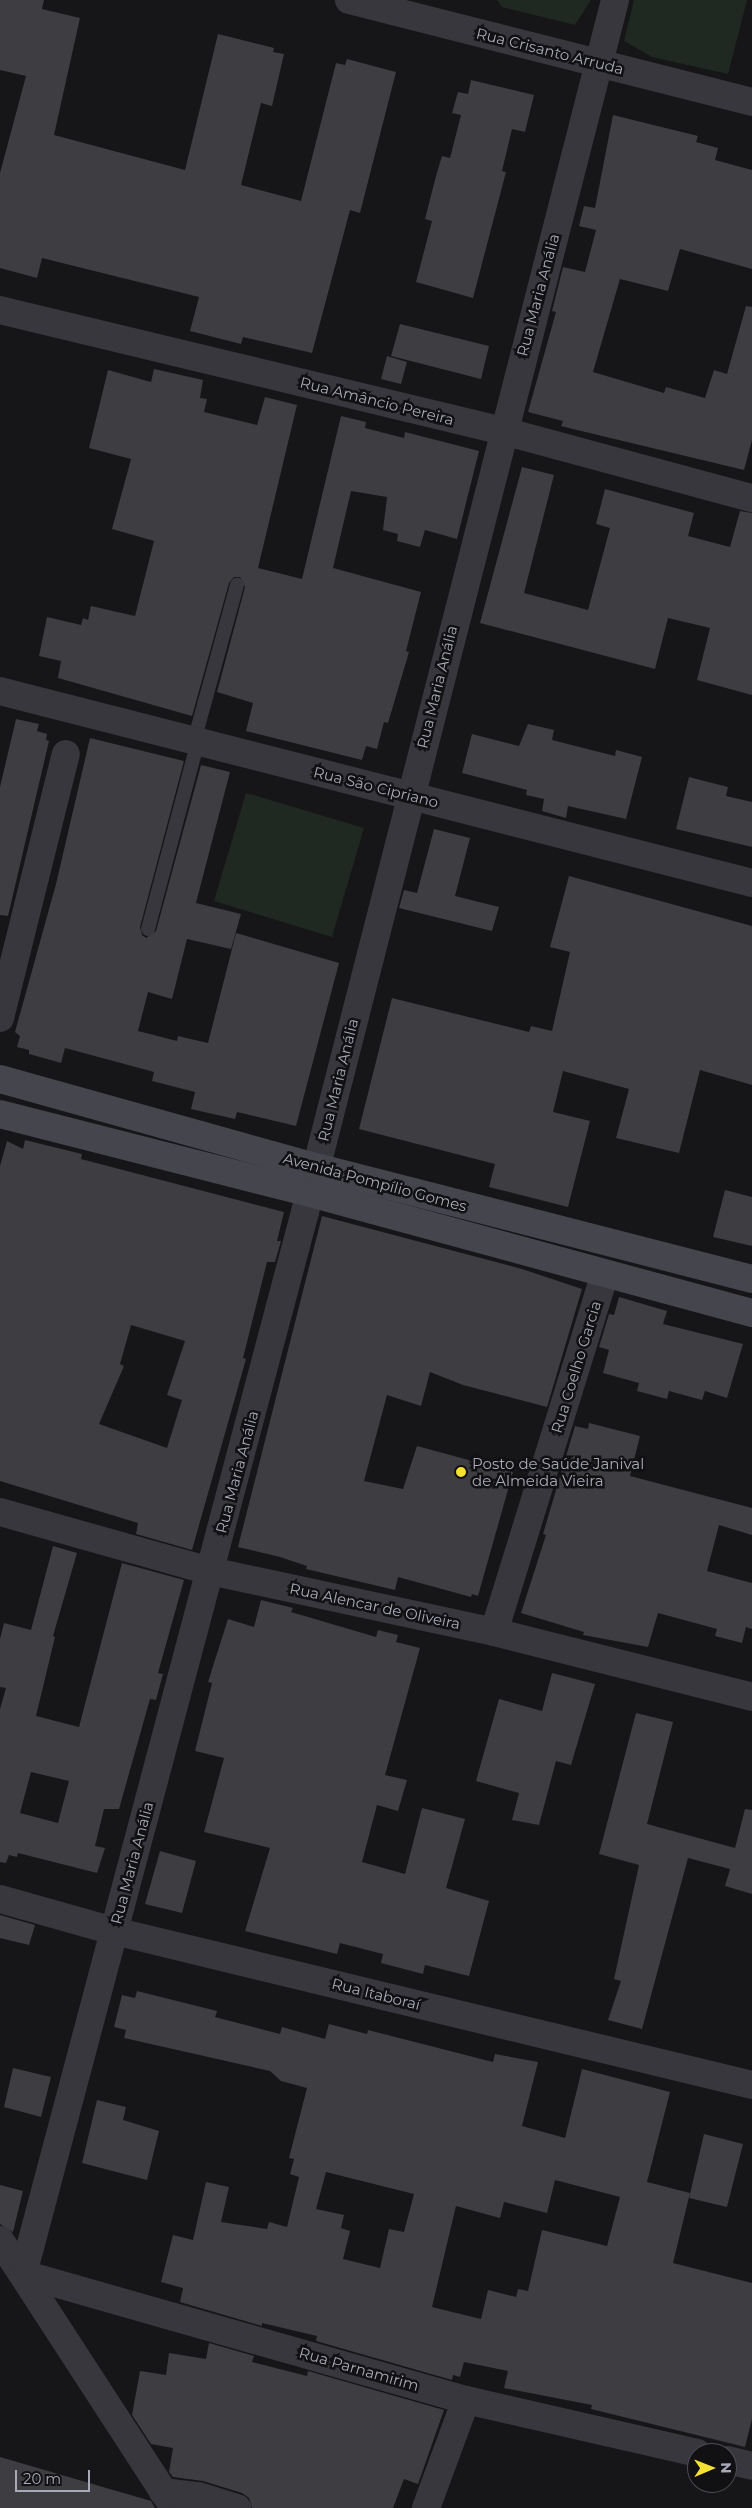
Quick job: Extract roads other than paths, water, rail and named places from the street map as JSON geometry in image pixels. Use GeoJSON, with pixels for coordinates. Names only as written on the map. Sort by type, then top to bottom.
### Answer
{"type":"FeatureCollection","features":[{"type":"Feature","properties":{"kind":"main road","name":"Avenida Pompílio Gomes"},"geometry":{"type":"LineString","coordinates":[[0,1078],[605,1274],[752,1313]]}},
{"type":"Feature","properties":{"kind":"main road","name":"Avenida Pompílio Gomes"},"geometry":{"type":"LineString","coordinates":[[0,1114],[313,1180],[752,1279]]}},
{"type":"Feature","properties":{"kind":"street","name":"Rua Crisanto Arruda"},"geometry":{"type":"LineString","coordinates":[[349,0],[752,102]]}},
{"type":"Feature","properties":{"kind":"street","name":"Rua Maria Anália"},"geometry":{"type":"LineString","coordinates":[[24,2274],[313,1180],[503,431],[615,0]]}},
{"type":"Feature","properties":{"kind":"street","name":"Rua Amâncio Pereira"},"geometry":{"type":"LineString","coordinates":[[0,310],[503,431],[752,498]]}},
{"type":"Feature","properties":{"kind":"street","name":"Rua São Cipriano"},"geometry":{"type":"LineString","coordinates":[[0,691],[752,883]]}},
{"type":"Feature","properties":{"kind":"street"},"geometry":{"type":"LineString","coordinates":[[0,1018],[66,754]]}},
{"type":"Feature","properties":{"kind":"street","name":"Rua Coelho Garcia"},"geometry":{"type":"LineString","coordinates":[[494,1632],[605,1274]]}},
{"type":"Feature","properties":{"kind":"street","name":"Rua Alencar de Oliveira"},"geometry":{"type":"LineString","coordinates":[[0,1512],[210,1571],[494,1632],[752,1697]]}},
{"type":"Feature","properties":{"kind":"street","name":"Rua Itaboraí"},"geometry":{"type":"LineString","coordinates":[[0,1899],[114,1931],[752,2085]]}},
{"type":"Feature","properties":{"kind":"street"},"geometry":{"type":"LineString","coordinates":[[0,2240],[24,2274],[168,2500],[198,2496],[237,2508]]}},
{"type":"Feature","properties":{"kind":"street","name":"Rua Parnamirim"},"geometry":{"type":"LineString","coordinates":[[24,2274],[466,2400],[687,2451]]}},
{"type":"Feature","properties":{"kind":"street"},"geometry":{"type":"LineString","coordinates":[[426,2508],[466,2400]]}},
{"type":"Feature","properties":{"kind":"street"},"geometry":{"type":"LineString","coordinates":[[737,2462],[752,2466]]}},
{"type":"Feature","properties":{"kind":"lane"},"geometry":{"type":"LineString","coordinates":[[148,929],[237,585]]}},
{"type":"Feature","properties":{"kind":"place","name":"Posto de Saúde Janival de Almeida Vieira"},"geometry":{"type":"Point","coordinates":[461,1472]}}]}
